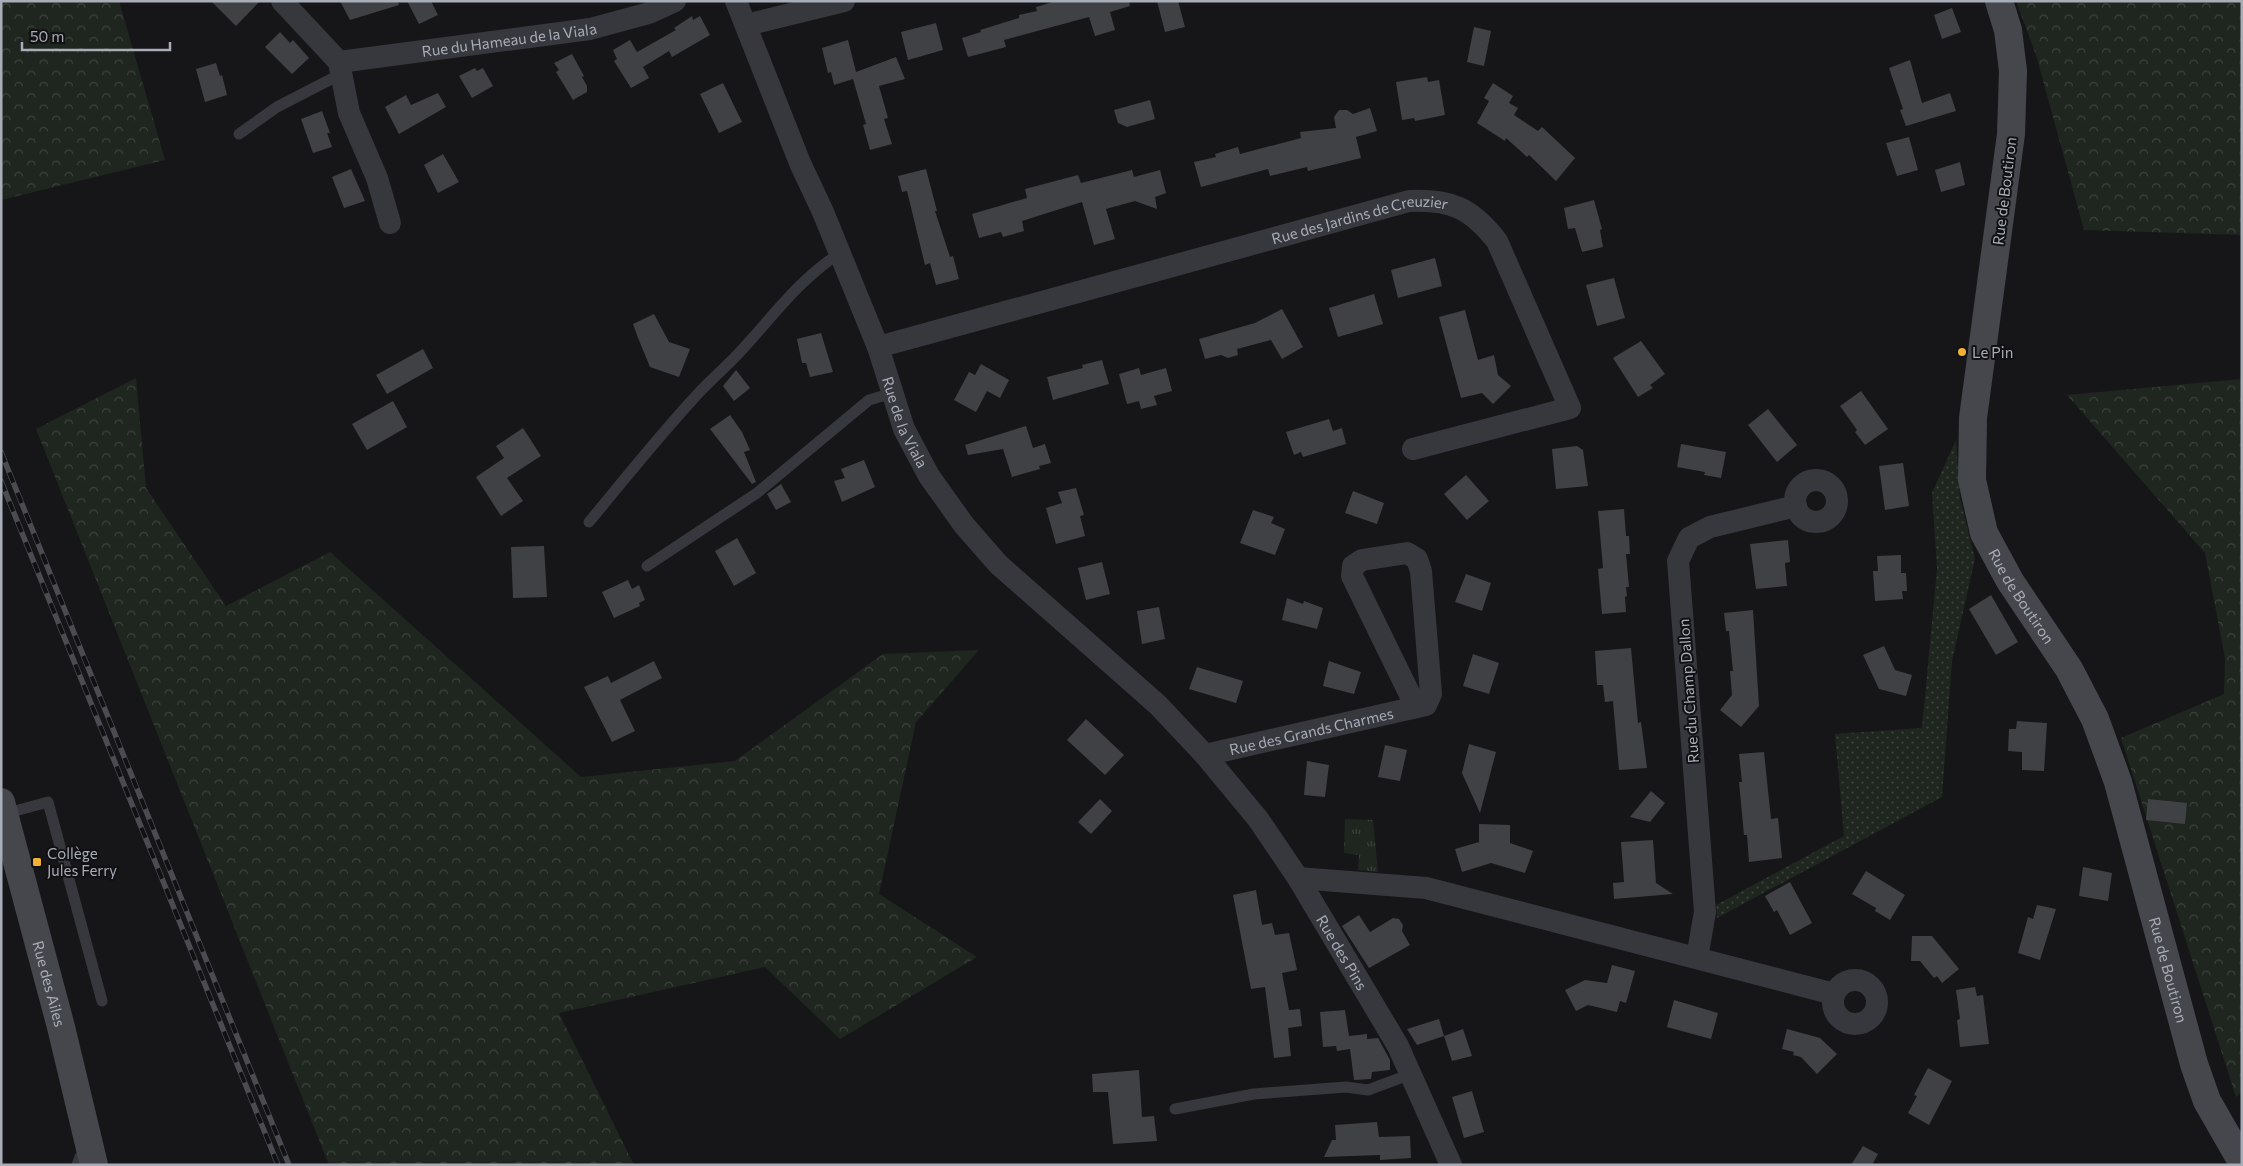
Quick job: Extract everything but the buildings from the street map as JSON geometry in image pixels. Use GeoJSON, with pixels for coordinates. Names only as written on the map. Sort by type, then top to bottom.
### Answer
{"type":"FeatureCollection","features":[{"type":"Feature","properties":{"kind":"main road","name":"Rue de Boutiron"},"geometry":{"type":"LineString","coordinates":[[1999,1],[2008,30],[2012,71],[2011,134],[1973,418],[1972,480],[1984,533],[2010,581],[2068,669],[2095,718],[2118,782],[2194,1064],[2207,1101],[2242,1162]]}},
{"type":"Feature","properties":{"kind":"main road","name":"Rue des Ailes"},"geometry":{"type":"LineString","coordinates":[[3,808],[61,1027],[83,1163]]}},
{"type":"Feature","properties":{"kind":"main road","name":"Rue des Ailes"},"geometry":{"type":"LineString","coordinates":[[1,860],[83,1163]]}},
{"type":"Feature","properties":{"kind":"street"},"geometry":{"type":"LineString","coordinates":[[282,1],[340,68],[349,113],[377,178],[390,223]]}},
{"type":"Feature","properties":{"kind":"street","name":"Rue du Hameau de la Viala"},"geometry":{"type":"LineString","coordinates":[[340,68],[590,29],[650,13],[676,1]]}},
{"type":"Feature","properties":{"kind":"street","name":"Rue de la Viala"},"geometry":{"type":"LineString","coordinates":[[736,1],[800,163],[840,253],[878,346],[904,429],[929,476],[964,525],[992,558],[1158,705],[1205,755]]}},
{"type":"Feature","properties":{"kind":"street"},"geometry":{"type":"LineString","coordinates":[[746,25],[844,1]]}},
{"type":"Feature","properties":{"kind":"street","name":"Rue des Jardins de Creuzier"},"geometry":{"type":"LineString","coordinates":[[878,346],[1409,201],[1434,200],[1461,208],[1481,221],[1497,241],[1570,408],[1413,449]]}},
{"type":"Feature","properties":{"kind":"street","name":"Rue du Champ Dallon"},"geometry":{"type":"LineString","coordinates":[[1697,958],[1705,912],[1678,561],[1689,538],[1710,527],[1796,506]]}},
{"type":"Feature","properties":{"kind":"street","name":"Rue des Grands Charmes"},"geometry":{"type":"LineString","coordinates":[[1205,755],[1426,706],[1431,694],[1422,570],[1417,559],[1407,552],[1362,560],[1352,566],[1352,576],[1416,707]]}},
{"type":"Feature","properties":{"kind":"street","name":"Rue des Pins"},"geometry":{"type":"LineString","coordinates":[[1205,755],[1258,819],[1298,878],[1398,1046],[1450,1165]]}},
{"type":"Feature","properties":{"kind":"street"},"geometry":{"type":"LineString","coordinates":[[1298,878],[1426,888],[1834,994]]}},
{"type":"Feature","properties":{"kind":"lane"},"geometry":{"type":"LineString","coordinates":[[239,134],[277,107],[340,68]]}},
{"type":"Feature","properties":{"kind":"lane"},"geometry":{"type":"LineString","coordinates":[[589,522],[695,397],[738,355],[786,297],[825,262],[840,253]]}},
{"type":"Feature","properties":{"kind":"lane"},"geometry":{"type":"LineString","coordinates":[[647,566],[757,493],[869,400],[893,393]]}},
{"type":"Feature","properties":{"kind":"lane"},"geometry":{"type":"LineString","coordinates":[[3,808],[48,802],[102,1001]]}},
{"type":"Feature","properties":{"kind":"lane"},"geometry":{"type":"LineString","coordinates":[[1175,1109],[1254,1094],[1346,1087],[1368,1090],[1410,1074]]}},
{"type":"Feature","properties":{"kind":"green space"},"geometry":{"type":"Polygon","coordinates":[[[1,1],[119,1],[165,160],[1,200],[1,1]]]}},
{"type":"Feature","properties":{"kind":"green space"},"geometry":{"type":"Polygon","coordinates":[[[2016,1],[2242,1],[2242,235],[2084,230],[2036,55],[2016,1]]]}},
{"type":"Feature","properties":{"kind":"green space"},"geometry":{"type":"Polygon","coordinates":[[[136,378],[146,488],[226,606],[330,552],[581,777],[735,761],[883,654],[979,650],[916,722],[879,894],[977,957],[840,1039],[765,967],[559,1013],[634,1165],[329,1165],[36,429],[136,378]]]}},
{"type":"Feature","properties":{"kind":"green space"},"geometry":{"type":"Polygon","coordinates":[[[2242,379],[2242,1092],[2236,1097],[2121,738],[2224,694],[2225,658],[2205,553],[2067,395],[2242,379]]]}},
{"type":"Feature","properties":{"kind":"green space"},"geometry":{"type":"Polygon","coordinates":[[[1956,440],[1960,498],[1975,559],[1952,661],[1942,797],[1717,918],[1716,905],[1844,836],[1835,734],[1922,728],[1937,569],[1932,493],[1956,440]]]}},
{"type":"Feature","properties":{"kind":"green space"},"geometry":{"type":"Polygon","coordinates":[[[1345,819],[1373,820],[1378,872],[1358,870],[1359,855],[1344,853],[1345,819]]]}},
{"type":"Feature","properties":{"kind":"railway"},"geometry":{"type":"LineString","coordinates":[[1,452],[289,1165]]}},
{"type":"Feature","properties":{"kind":"railway"},"geometry":{"type":"LineString","coordinates":[[1,481],[278,1165]]}},
{"type":"Feature","properties":{"kind":"place","name":"Le Pin"},"geometry":{"type":"Point","coordinates":[1962,352]}},
{"type":"Feature","properties":{"kind":"place","name":"Collège Jules Ferry"},"geometry":{"type":"Point","coordinates":[37,862]}}]}
